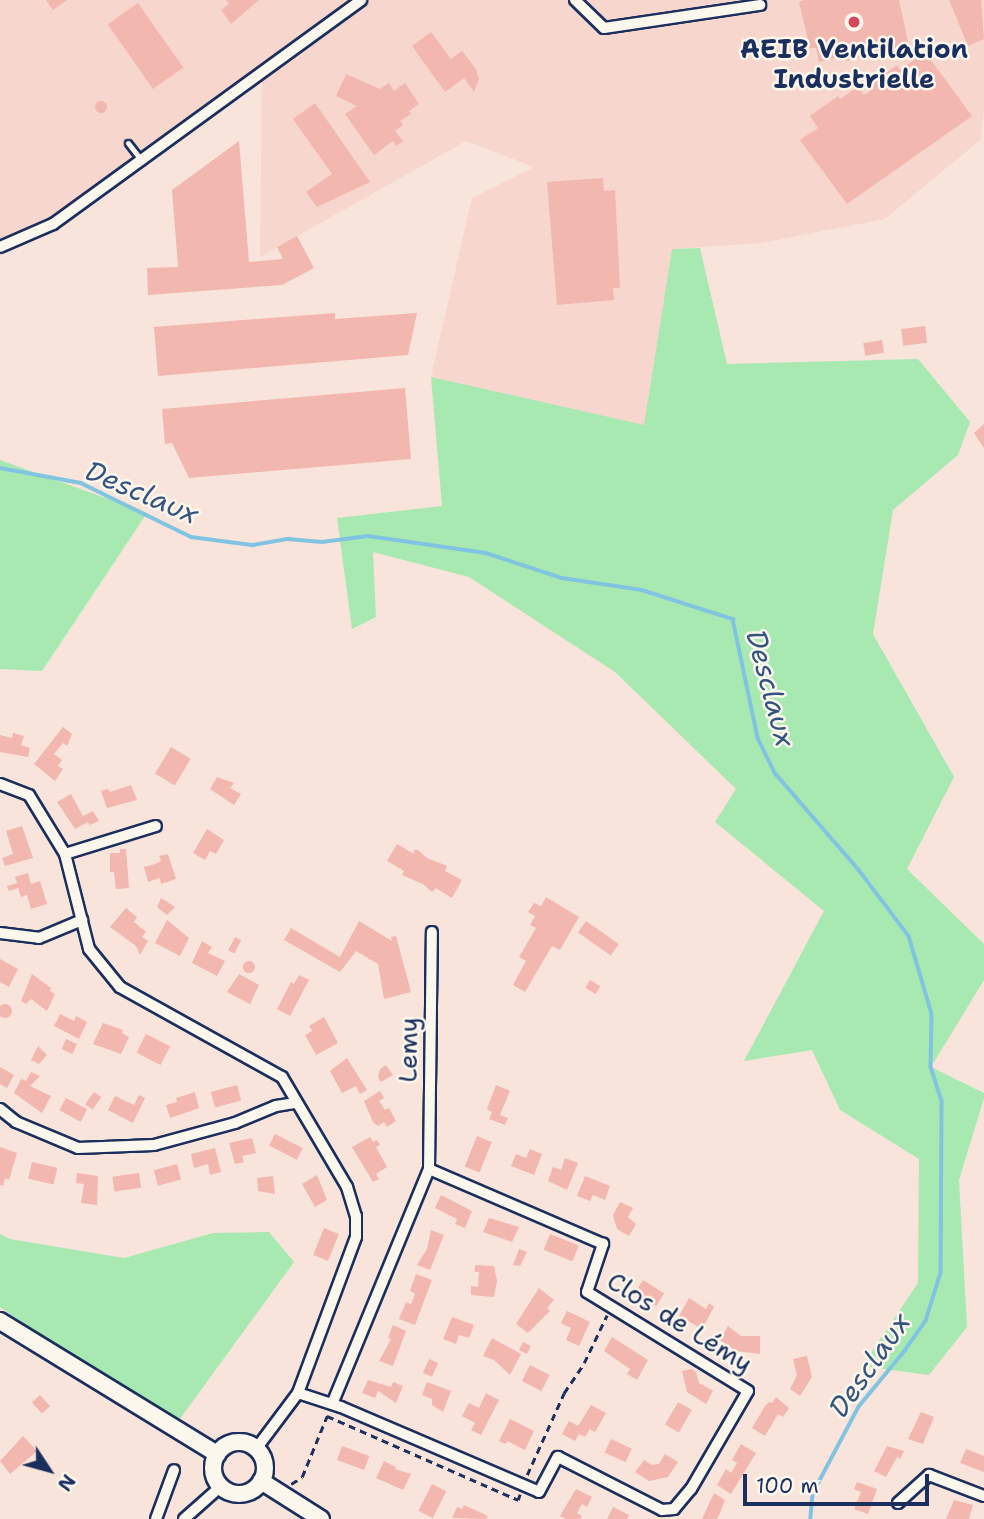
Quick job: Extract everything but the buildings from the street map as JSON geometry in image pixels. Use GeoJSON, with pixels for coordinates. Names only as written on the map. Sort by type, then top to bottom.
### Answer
{"type":"FeatureCollection","features":[{"type":"Feature","properties":{"kind":"street"},"geometry":{"type":"LineString","coordinates":[[0,247],[53,224],[361,0]]}},
{"type":"Feature","properties":{"kind":"street"},"geometry":{"type":"LineString","coordinates":[[575,0],[604,28],[760,5]]}},
{"type":"Feature","properties":{"kind":"street"},"geometry":{"type":"LineString","coordinates":[[0,784],[29,795],[65,854],[89,949],[120,987],[282,1077],[347,1187],[356,1216],[356,1237],[298,1393],[256,1449]]}},
{"type":"Feature","properties":{"kind":"street"},"geometry":{"type":"LineString","coordinates":[[65,854],[156,826]]}},
{"type":"Feature","properties":{"kind":"street"},"geometry":{"type":"LineString","coordinates":[[0,933],[39,938],[82,920]]}},
{"type":"Feature","properties":{"kind":"street","name":"Lemy"},"geometry":{"type":"LineString","coordinates":[[429,1169],[432,932]]}},
{"type":"Feature","properties":{"kind":"street"},"geometry":{"type":"LineString","coordinates":[[0,1109],[16,1122],[78,1148],[153,1145],[235,1123],[276,1106],[296,1103]]}},
{"type":"Feature","properties":{"kind":"street"},"geometry":{"type":"LineString","coordinates":[[332,1404],[429,1169]]}},
{"type":"Feature","properties":{"kind":"street","name":"Clos de Lémy"},"geometry":{"type":"LineString","coordinates":[[429,1169],[603,1244],[587,1292],[748,1391],[691,1489],[674,1509],[662,1510],[558,1457],[539,1492],[522,1486]]}},
{"type":"Feature","properties":{"kind":"street"},"geometry":{"type":"LineString","coordinates":[[0,1321],[217,1454]]}},
{"type":"Feature","properties":{"kind":"street"},"geometry":{"type":"LineString","coordinates":[[298,1393],[332,1404],[522,1486]]}},
{"type":"Feature","properties":{"kind":"street"},"geometry":{"type":"LineString","coordinates":[[240,1442],[256,1449],[265,1464],[261,1481],[242,1494],[220,1487],[212,1471],[217,1454],[223,1447],[240,1442]]}},
{"type":"Feature","properties":{"kind":"street"},"geometry":{"type":"LineString","coordinates":[[156,1519],[174,1470]]}},
{"type":"Feature","properties":{"kind":"street"},"geometry":{"type":"LineString","coordinates":[[898,1503],[929,1475],[984,1496]]}},
{"type":"Feature","properties":{"kind":"street"},"geometry":{"type":"LineString","coordinates":[[261,1481],[321,1519]]}},
{"type":"Feature","properties":{"kind":"street"},"geometry":{"type":"LineString","coordinates":[[184,1519],[220,1487]]}},
{"type":"Feature","properties":{"kind":"lane"},"geometry":{"type":"LineString","coordinates":[[128,143],[142,161]]}},
{"type":"Feature","properties":{"kind":"path"},"geometry":{"type":"LineString","coordinates":[[282,1494],[302,1478],[327,1416],[518,1500],[564,1393],[584,1363],[611,1307]]}},
{"type":"Feature","properties":{"kind":"shaded area"},"geometry":{"type":"Polygon","coordinates":[[[0,0],[984,0],[984,111],[980,140],[885,219],[761,243],[672,249],[644,426],[431,377],[472,198],[534,167],[466,141],[260,257],[262,74],[89,203],[0,243],[0,0]]]}},
{"type":"Feature","properties":{"kind":"green space"},"geometry":{"type":"Polygon","coordinates":[[[700,248],[727,364],[918,359],[970,422],[958,455],[893,510],[873,634],[954,777],[907,869],[984,944],[984,980],[931,1067],[984,1093],[984,1098],[959,1180],[967,1327],[929,1375],[862,1366],[918,1283],[919,1159],[840,1110],[812,1050],[744,1061],[824,911],[715,822],[736,789],[615,672],[469,577],[373,552],[376,617],[352,629],[337,518],[442,506],[431,377],[644,425],[672,249],[700,248]]]}},
{"type":"Feature","properties":{"kind":"green space"},"geometry":{"type":"Polygon","coordinates":[[[0,460],[147,513],[42,671],[0,669],[0,460]]]}},
{"type":"Feature","properties":{"kind":"green space"},"geometry":{"type":"Polygon","coordinates":[[[269,1232],[294,1262],[174,1427],[0,1307],[0,1234],[10,1239],[124,1258],[213,1233],[269,1232]]]}},
{"type":"Feature","properties":{"kind":"waterway","name":"Desclaux"},"geometry":{"type":"LineString","coordinates":[[0,468],[81,483],[191,537],[253,545],[288,539],[322,542],[368,536],[486,553],[562,578],[642,590],[733,619],[758,738],[775,773],[859,870],[909,936],[932,1014],[931,1067],[942,1101],[941,1273],[926,1321],[859,1407],[813,1494],[811,1519]]}},
{"type":"Feature","properties":{"kind":"place","name":"AEIB Ventilation Industrielle"},"geometry":{"type":"Point","coordinates":[854,22]}}]}
